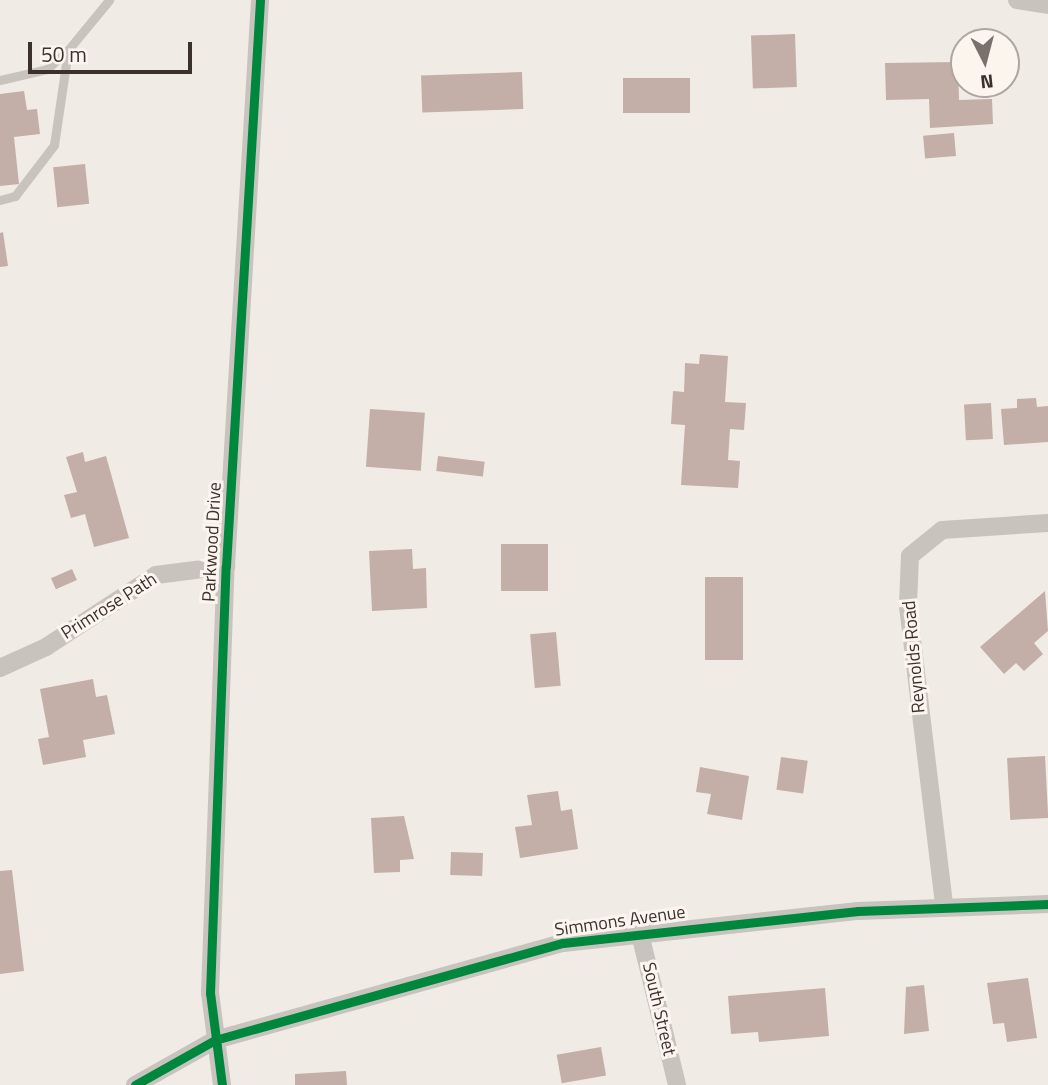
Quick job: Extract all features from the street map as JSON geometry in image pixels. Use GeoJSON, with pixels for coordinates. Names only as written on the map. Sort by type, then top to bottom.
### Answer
{"type":"FeatureCollection","features":[{"type":"Feature","properties":{"kind":"street","name":"Parkwood Drive"},"geometry":{"type":"LineString","coordinates":[[222,1085],[209,993],[226,566],[260,0]]}},
{"type":"Feature","properties":{"kind":"street"},"geometry":{"type":"LineString","coordinates":[[1017,0],[1048,5]]}},
{"type":"Feature","properties":{"kind":"street","name":"Reynolds Road"},"geometry":{"type":"LineString","coordinates":[[944,904],[908,605],[910,556],[942,530],[1048,523]]}},
{"type":"Feature","properties":{"kind":"street","name":"Primrose Path"},"geometry":{"type":"LineString","coordinates":[[0,668],[46,647],[156,575],[226,566]]}},
{"type":"Feature","properties":{"kind":"street","name":"Simmons Avenue"},"geometry":{"type":"LineString","coordinates":[[135,1085],[215,1040],[499,958],[640,934],[944,904],[1048,904]]}},
{"type":"Feature","properties":{"kind":"street","name":"South Street"},"geometry":{"type":"LineString","coordinates":[[640,934],[677,1085]]}},
{"type":"Feature","properties":{"kind":"lane"},"geometry":{"type":"LineString","coordinates":[[0,80],[47,69],[68,50],[109,0]]}},
{"type":"Feature","properties":{"kind":"lane"},"geometry":{"type":"LineString","coordinates":[[0,200],[15,196],[54,145],[68,50]]}},
{"type":"Feature","properties":{"kind":"building"},"geometry":{"type":"Polygon","coordinates":[[[795,34],[797,87],[753,89],[751,36],[795,34]]]}},
{"type":"Feature","properties":{"kind":"building"},"geometry":{"type":"Polygon","coordinates":[[[950,62],[950,98],[992,99],[993,124],[930,128],[929,99],[886,100],[885,63],[950,62]]]}},
{"type":"Feature","properties":{"kind":"building"},"geometry":{"type":"Polygon","coordinates":[[[522,72],[523,109],[422,113],[421,76],[522,72]]]}},
{"type":"Feature","properties":{"kind":"building"},"geometry":{"type":"Polygon","coordinates":[[[623,78],[690,78],[690,113],[623,113],[623,78]]]}},
{"type":"Feature","properties":{"kind":"building"},"geometry":{"type":"Polygon","coordinates":[[[24,91],[27,110],[37,109],[40,134],[14,137],[19,184],[0,186],[0,94],[24,91]]]}},
{"type":"Feature","properties":{"kind":"building"},"geometry":{"type":"Polygon","coordinates":[[[954,133],[956,156],[925,159],[923,136],[954,133]]]}},
{"type":"Feature","properties":{"kind":"building"},"geometry":{"type":"Polygon","coordinates":[[[85,164],[89,204],[57,207],[53,167],[85,164]]]}},
{"type":"Feature","properties":{"kind":"building"},"geometry":{"type":"Polygon","coordinates":[[[3,232],[8,266],[0,267],[0,233],[3,232]]]}},
{"type":"Feature","properties":{"kind":"building"},"geometry":{"type":"Polygon","coordinates":[[[700,354],[728,356],[725,402],[746,403],[744,430],[730,429],[728,460],[740,461],[738,488],[681,485],[685,425],[671,424],[673,391],[684,392],[685,363],[699,364],[700,354]]]}},
{"type":"Feature","properties":{"kind":"building"},"geometry":{"type":"Polygon","coordinates":[[[1036,398],[1037,407],[1048,406],[1048,442],[1004,445],[1001,409],[1017,408],[1017,399],[1036,398]]]}},
{"type":"Feature","properties":{"kind":"building"},"geometry":{"type":"Polygon","coordinates":[[[991,403],[993,439],[966,440],[964,404],[991,403]]]}},
{"type":"Feature","properties":{"kind":"building"},"geometry":{"type":"Polygon","coordinates":[[[370,409],[425,413],[421,471],[366,467],[370,409]]]}},
{"type":"Feature","properties":{"kind":"building"},"geometry":{"type":"Polygon","coordinates":[[[83,452],[85,462],[106,456],[129,538],[94,547],[85,514],[71,518],[64,495],[77,492],[66,457],[83,452]]]}},
{"type":"Feature","properties":{"kind":"building"},"geometry":{"type":"Polygon","coordinates":[[[438,456],[485,462],[483,477],[436,471],[438,456]]]}},
{"type":"Feature","properties":{"kind":"building"},"geometry":{"type":"Polygon","coordinates":[[[501,544],[548,544],[548,591],[501,591],[501,544]]]}},
{"type":"Feature","properties":{"kind":"building"},"geometry":{"type":"Polygon","coordinates":[[[412,549],[413,569],[426,568],[427,608],[372,611],[369,551],[412,549]]]}},
{"type":"Feature","properties":{"kind":"building"},"geometry":{"type":"Polygon","coordinates":[[[72,569],[77,580],[56,589],[51,578],[72,569]]]}},
{"type":"Feature","properties":{"kind":"building"},"geometry":{"type":"Polygon","coordinates":[[[705,577],[743,577],[743,660],[705,660],[705,577]]]}},
{"type":"Feature","properties":{"kind":"building"},"geometry":{"type":"Polygon","coordinates":[[[1045,591],[1048,631],[1034,643],[1043,654],[1024,671],[1016,663],[1004,674],[980,647],[1045,591]]]}},
{"type":"Feature","properties":{"kind":"building"},"geometry":{"type":"Polygon","coordinates":[[[556,632],[561,686],[535,688],[530,634],[556,632]]]}},
{"type":"Feature","properties":{"kind":"building"},"geometry":{"type":"Polygon","coordinates":[[[93,679],[96,697],[107,695],[115,734],[83,740],[86,757],[43,765],[38,739],[49,737],[40,689],[93,679]]]}},
{"type":"Feature","properties":{"kind":"building"},"geometry":{"type":"Polygon","coordinates":[[[1045,756],[1048,818],[1010,820],[1007,758],[1045,756]]]}},
{"type":"Feature","properties":{"kind":"building"},"geometry":{"type":"Polygon","coordinates":[[[781,757],[808,761],[803,793],[776,790],[781,757]]]}},
{"type":"Feature","properties":{"kind":"building"},"geometry":{"type":"Polygon","coordinates":[[[700,767],[749,776],[742,820],[707,814],[711,794],[696,792],[700,767]]]}},
{"type":"Feature","properties":{"kind":"building"},"geometry":{"type":"Polygon","coordinates":[[[558,791],[561,811],[572,809],[578,849],[520,858],[515,827],[532,825],[527,795],[558,791]]]}},
{"type":"Feature","properties":{"kind":"building"},"geometry":{"type":"Polygon","coordinates":[[[404,816],[414,859],[400,860],[400,872],[374,873],[371,818],[404,816]]]}},
{"type":"Feature","properties":{"kind":"building"},"geometry":{"type":"Polygon","coordinates":[[[451,852],[483,853],[482,876],[450,875],[451,852]]]}},
{"type":"Feature","properties":{"kind":"building"},"geometry":{"type":"Polygon","coordinates":[[[12,870],[24,971],[0,974],[0,871],[12,870]]]}},
{"type":"Feature","properties":{"kind":"building"},"geometry":{"type":"Polygon","coordinates":[[[1028,978],[1037,1038],[1007,1042],[1004,1023],[993,1024],[987,983],[1028,978]]]}},
{"type":"Feature","properties":{"kind":"building"},"geometry":{"type":"Polygon","coordinates":[[[924,985],[929,1031],[904,1034],[906,987],[924,985]]]}},
{"type":"Feature","properties":{"kind":"building"},"geometry":{"type":"Polygon","coordinates":[[[825,988],[829,1036],[759,1042],[758,1032],[731,1034],[728,996],[825,988]]]}},
{"type":"Feature","properties":{"kind":"building"},"geometry":{"type":"Polygon","coordinates":[[[601,1047],[606,1076],[562,1083],[557,1055],[601,1047]]]}},
{"type":"Feature","properties":{"kind":"building"},"geometry":{"type":"Polygon","coordinates":[[[346,1071],[347,1085],[295,1085],[295,1074],[346,1071]]]}},
{"type":"Feature","properties":{"kind":"cycle path"},"geometry":{"type":"LineString","coordinates":[[222,1085],[210,993],[226,566],[260,0]]}},
{"type":"Feature","properties":{"kind":"cycle path"},"geometry":{"type":"LineString","coordinates":[[135,1085],[215,1040],[563,943],[858,911],[1048,904]]}}]}
